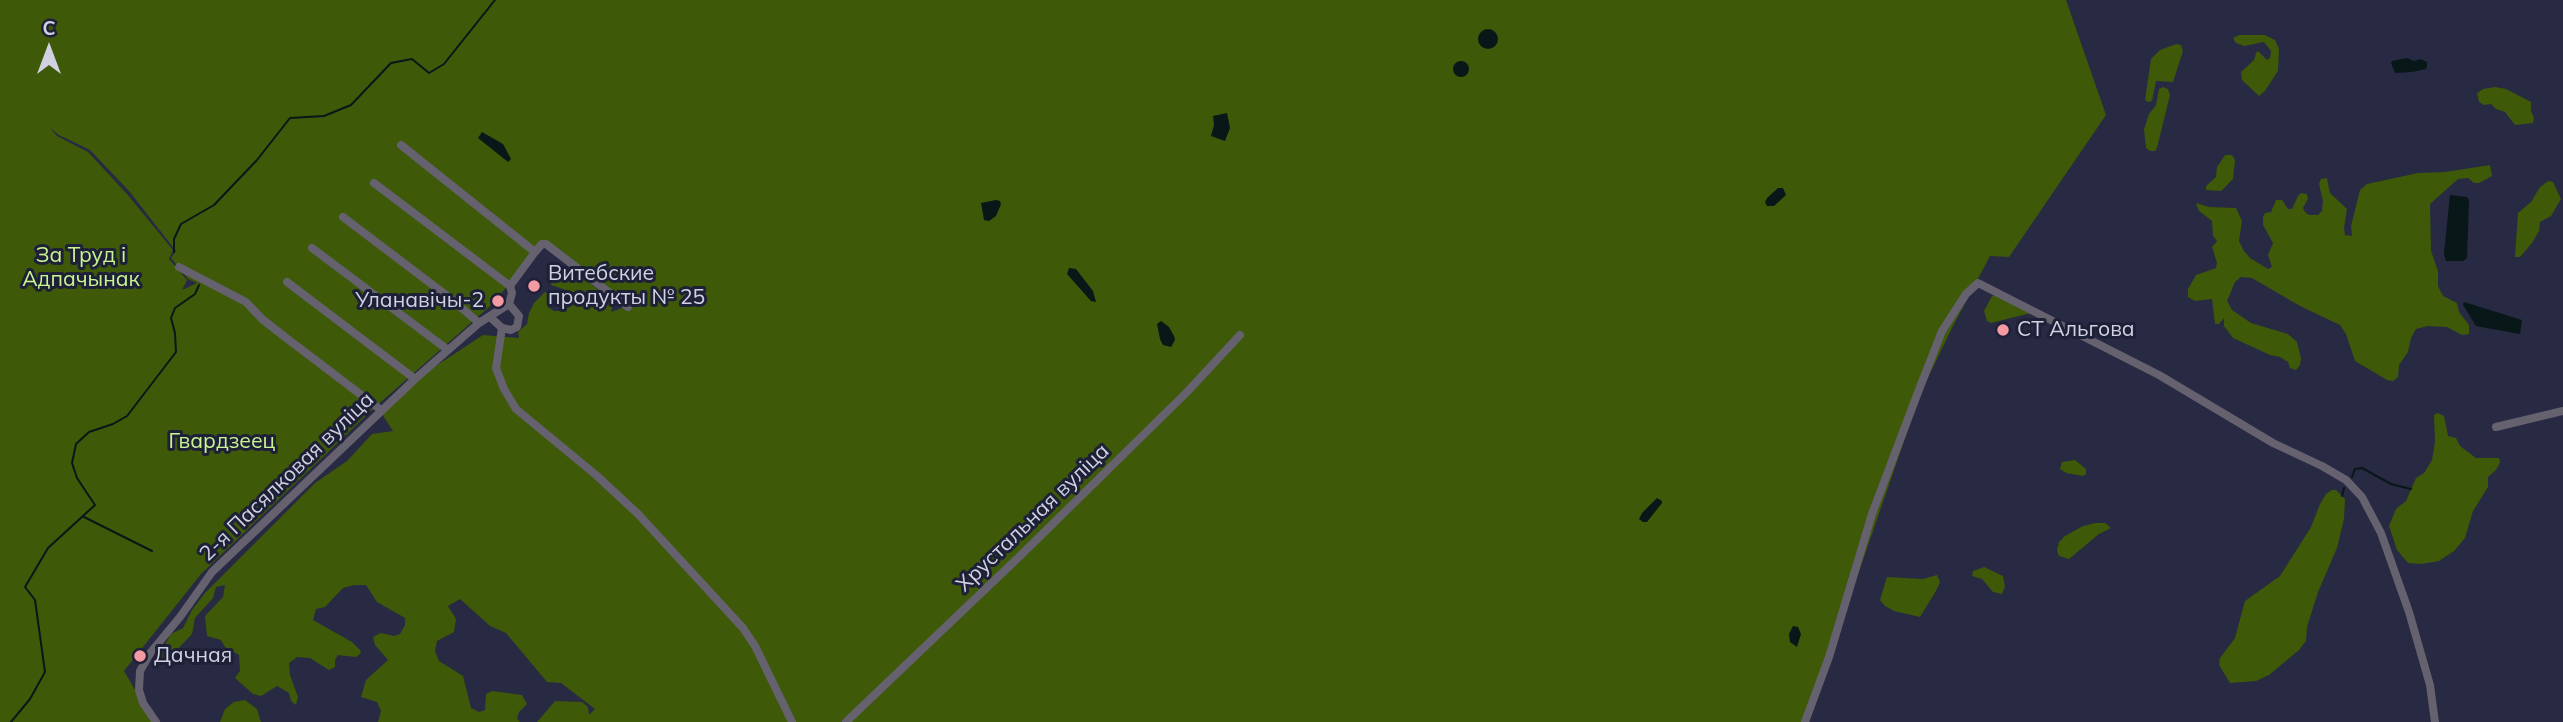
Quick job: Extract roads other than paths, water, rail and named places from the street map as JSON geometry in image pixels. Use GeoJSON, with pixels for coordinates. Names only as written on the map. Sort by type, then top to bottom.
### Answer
{"type":"FeatureCollection","features":[{"type":"Feature","properties":{"kind":"street"},"geometry":{"type":"LineString","coordinates":[[401,145],[535,252]]}},
{"type":"Feature","properties":{"kind":"street"},"geometry":{"type":"LineString","coordinates":[[374,183],[510,286],[512,293],[509,304],[516,310],[518,322],[511,330],[502,328],[490,317]]}},
{"type":"Feature","properties":{"kind":"street"},"geometry":{"type":"LineString","coordinates":[[343,217],[479,323]]}},
{"type":"Feature","properties":{"kind":"street"},"geometry":{"type":"LineString","coordinates":[[510,286],[535,252],[542,244],[546,244],[628,307]]}},
{"type":"Feature","properties":{"kind":"street"},"geometry":{"type":"LineString","coordinates":[[312,248],[448,350]]}},
{"type":"Feature","properties":{"kind":"street"},"geometry":{"type":"LineString","coordinates":[[179,267],[246,302],[285,337],[381,410]]}},
{"type":"Feature","properties":{"kind":"street"},"geometry":{"type":"LineString","coordinates":[[287,282],[415,379]]}},
{"type":"Feature","properties":{"kind":"street"},"geometry":{"type":"LineString","coordinates":[[1805,722],[1829,657],[1872,514],[1942,331],[1966,294],[1978,283],[2159,375],[2273,443],[2346,480],[2362,496],[2381,533],[2409,612],[2430,685],[2435,722]]}},
{"type":"Feature","properties":{"kind":"street","name":"2-я Пасялковая вуліца"},"geometry":{"type":"LineString","coordinates":[[156,722],[143,703],[138,677],[141,666],[212,572],[415,379],[479,323],[509,304]]}},
{"type":"Feature","properties":{"kind":"street"},"geometry":{"type":"LineString","coordinates":[[502,328],[496,368],[516,409],[596,475],[638,514],[743,628],[755,646],[792,722]]}},
{"type":"Feature","properties":{"kind":"street","name":"Хрустальная вуліца"},"geometry":{"type":"LineString","coordinates":[[846,722],[1029,547],[1240,335]]}},
{"type":"Feature","properties":{"kind":"street"},"geometry":{"type":"LineString","coordinates":[[2496,427],[2563,411]]}},
{"type":"Feature","properties":{"kind":"waterway"},"geometry":{"type":"LineString","coordinates":[[174,252],[174,239],[181,224],[214,205],[257,160],[290,118],[324,116],[351,105],[391,63],[412,59],[429,73],[444,64],[495,0]]}},
{"type":"Feature","properties":{"kind":"waterway"},"geometry":{"type":"LineString","coordinates":[[11,722],[30,699],[45,672],[35,600],[25,587],[48,548],[95,505],[77,478],[72,463],[76,444],[89,432],[127,416],[176,352],[171,318],[175,308],[195,294],[199,285]]}},
{"type":"Feature","properties":{"kind":"waterway"},"geometry":{"type":"LineString","coordinates":[[2352,477],[2355,469],[2362,468],[2391,484],[2411,489]]}},
{"type":"Feature","properties":{"kind":"waterway"},"geometry":{"type":"LineString","coordinates":[[2342,496],[2344,488]]}},
{"type":"Feature","properties":{"kind":"waterway"},"geometry":{"type":"LineString","coordinates":[[84,517],[152,551]]}},
{"type":"Feature","properties":{"kind":"place","name":"Витебские продукты № 25"},"geometry":{"type":"Point","coordinates":[534,286]}},
{"type":"Feature","properties":{"kind":"place","name":"Уланавічы-2"},"geometry":{"type":"Point","coordinates":[498,301]}},
{"type":"Feature","properties":{"kind":"place","name":"СТ Альгова"},"geometry":{"type":"Point","coordinates":[2003,330]}},
{"type":"Feature","properties":{"kind":"place","name":"Дачная"},"geometry":{"type":"Point","coordinates":[140,656]}},
{"type":"Feature","properties":{"kind":"park label","name":"За Труд і Адпачынак"},"geometry":{"type":"Point","coordinates":[81,268]}},
{"type":"Feature","properties":{"kind":"park label","name":"Гвардзеец"},"geometry":{"type":"Point","coordinates":[222,442]}}]}
